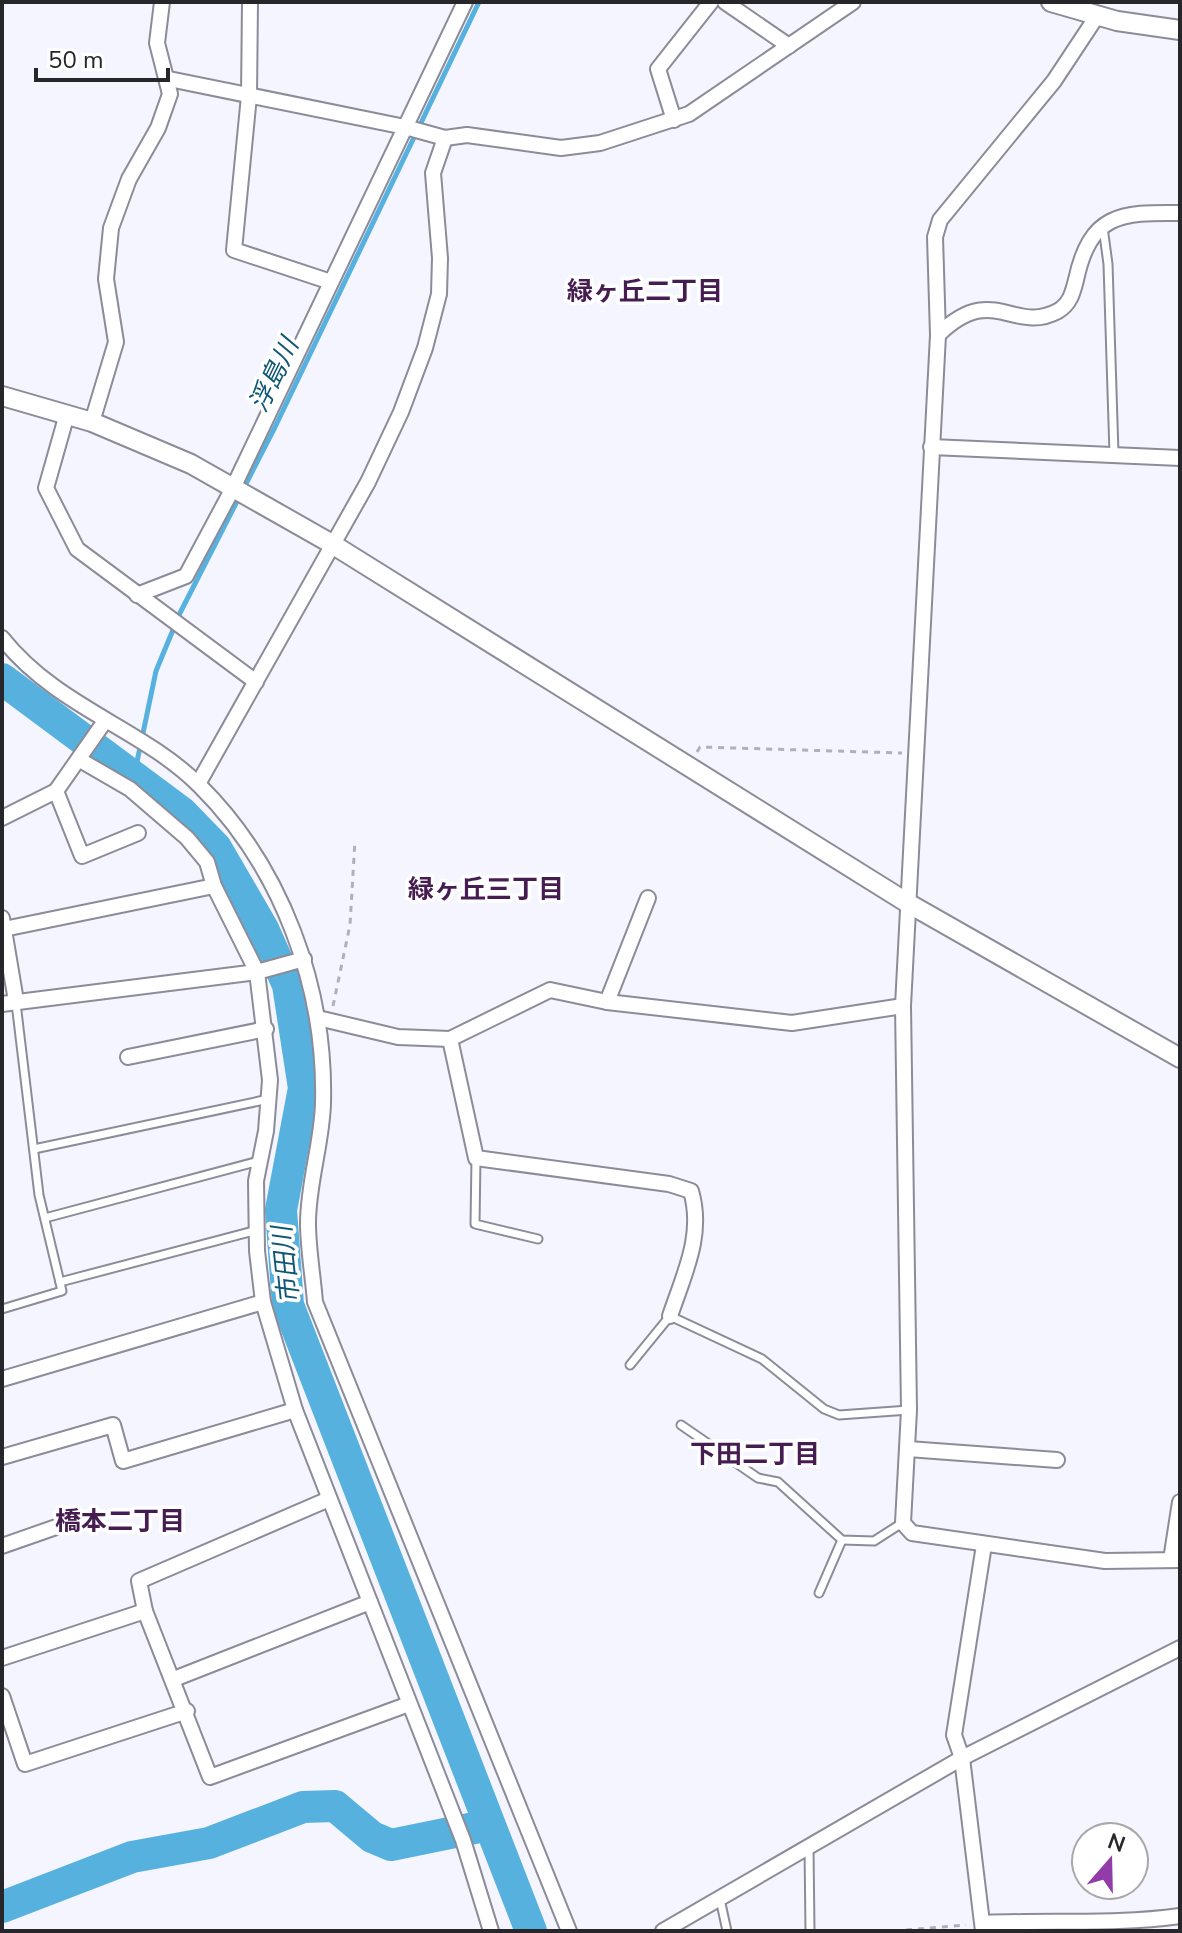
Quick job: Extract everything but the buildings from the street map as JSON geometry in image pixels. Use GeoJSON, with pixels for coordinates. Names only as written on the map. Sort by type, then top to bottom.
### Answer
{"type":"FeatureCollection","features":[{"type":"Feature","properties":{"kind":"street"},"geometry":{"type":"LineString","coordinates":[[92,422],[116,342],[106,279],[111,228],[129,179],[161,122],[170,94],[169,79],[157,43],[162,2]]}},
{"type":"Feature","properties":{"kind":"street"},"geometry":{"type":"LineString","coordinates":[[250,2],[249,96],[234,250],[331,282]]}},
{"type":"Feature","properties":{"kind":"street"},"geometry":{"type":"LineString","coordinates":[[137,595],[186,576],[233,488],[465,2]]}},
{"type":"Feature","properties":{"kind":"street"},"geometry":{"type":"LineString","coordinates":[[674,120],[658,69],[711,2]]}},
{"type":"Feature","properties":{"kind":"street"},"geometry":{"type":"LineString","coordinates":[[725,2],[789,46]]}},
{"type":"Feature","properties":{"kind":"street"},"geometry":{"type":"LineString","coordinates":[[169,79],[445,138],[467,135],[561,148],[600,143],[674,120],[723,93],[853,2]]}},
{"type":"Feature","properties":{"kind":"street"},"geometry":{"type":"LineString","coordinates":[[1051,2],[1097,16],[1180,30]]}},
{"type":"Feature","properties":{"kind":"street"},"geometry":{"type":"LineString","coordinates":[[1097,16],[1054,81],[940,220],[935,237],[938,335],[906,902],[903,1006],[909,1410],[903,1523],[912,1533],[984,1545],[1105,1561],[1176,1560],[1180,1502]]}},
{"type":"Feature","properties":{"kind":"street"},"geometry":{"type":"LineString","coordinates":[[198,784],[385,449],[425,348],[439,294],[433,173],[445,138]]}},
{"type":"Feature","properties":{"kind":"street"},"geometry":{"type":"LineString","coordinates":[[938,335],[953,320],[974,309],[1034,317],[1060,310],[1068,302],[1089,239],[1103,225],[1116,216],[1134,212],[1180,213]]}},
{"type":"Feature","properties":{"kind":"street"},"geometry":{"type":"LineString","coordinates":[[2,396],[92,422],[165,452],[233,488],[332,544],[906,902],[1180,1058]]}},
{"type":"Feature","properties":{"kind":"street"},"geometry":{"type":"LineString","coordinates":[[67,414],[46,488],[77,549],[256,682]]}},
{"type":"Feature","properties":{"kind":"street"},"geometry":{"type":"LineString","coordinates":[[931,447],[1180,458]]}},
{"type":"Feature","properties":{"kind":"street"},"geometry":{"type":"LineString","coordinates":[[2,638],[49,686],[103,726],[198,784],[243,835],[304,959],[324,1020],[323,1104],[308,1223],[315,1302],[569,1931]]}},
{"type":"Feature","properties":{"kind":"street"},"geometry":{"type":"LineString","coordinates":[[2,818],[56,791],[103,726]]}},
{"type":"Feature","properties":{"kind":"street"},"geometry":{"type":"LineString","coordinates":[[80,760],[130,789],[187,838],[207,862],[214,886],[257,972],[266,1029],[269,1099],[260,1161],[257,1230],[263,1302],[295,1410],[463,1840],[491,1931]]}},
{"type":"Feature","properties":{"kind":"street"},"geometry":{"type":"LineString","coordinates":[[56,791],[82,856],[138,833]]}},
{"type":"Feature","properties":{"kind":"street"},"geometry":{"type":"LineString","coordinates":[[214,886],[3,923],[9,1002],[111,993],[257,972],[304,959]]}},
{"type":"Feature","properties":{"kind":"street"},"geometry":{"type":"LineString","coordinates":[[607,1002],[648,898]]}},
{"type":"Feature","properties":{"kind":"street"},"geometry":{"type":"LineString","coordinates":[[324,1020],[398,1037],[450,1039],[550,990],[607,1002],[792,1023],[903,1006]]}},
{"type":"Feature","properties":{"kind":"street"},"geometry":{"type":"LineString","coordinates":[[128,1057],[266,1029]]}},
{"type":"Feature","properties":{"kind":"street"},"geometry":{"type":"LineString","coordinates":[[450,1039],[476,1158],[669,1184],[691,1191],[698,1214],[693,1248],[670,1316]]}},
{"type":"Feature","properties":{"kind":"street"},"geometry":{"type":"LineString","coordinates":[[2,1379],[263,1302]]}},
{"type":"Feature","properties":{"kind":"street"},"geometry":{"type":"LineString","coordinates":[[2,1457],[113,1425],[123,1461],[295,1410]]}},
{"type":"Feature","properties":{"kind":"street"},"geometry":{"type":"LineString","coordinates":[[908,1449],[1057,1460]]}},
{"type":"Feature","properties":{"kind":"street"},"geometry":{"type":"LineString","coordinates":[[329,1499],[139,1581],[145,1611],[187,1711],[210,1777],[409,1704]]}},
{"type":"Feature","properties":{"kind":"street"},"geometry":{"type":"LineString","coordinates":[[2,1546],[62,1525]]}},
{"type":"Feature","properties":{"kind":"street"},"geometry":{"type":"LineString","coordinates":[[984,1545],[954,1735],[962,1758],[984,1927],[1084,1919],[1137,1922],[1180,1916]]}},
{"type":"Feature","properties":{"kind":"street"},"geometry":{"type":"LineString","coordinates":[[174,1679],[370,1602]]}},
{"type":"Feature","properties":{"kind":"street"},"geometry":{"type":"LineString","coordinates":[[2,1658],[145,1611]]}},
{"type":"Feature","properties":{"kind":"street"},"geometry":{"type":"LineString","coordinates":[[663,1931],[962,1758],[1180,1648]]}},
{"type":"Feature","properties":{"kind":"street"},"geometry":{"type":"LineString","coordinates":[[2,1696],[25,1764],[187,1711]]}},
{"type":"Feature","properties":{"kind":"lane"},"geometry":{"type":"LineString","coordinates":[[1103,225],[1108,264],[1114,456]]}},
{"type":"Feature","properties":{"kind":"lane"},"geometry":{"type":"LineString","coordinates":[[2,1309],[62,1291],[45,1218],[9,1002]]}},
{"type":"Feature","properties":{"kind":"lane"},"geometry":{"type":"LineString","coordinates":[[34,1149],[269,1099]]}},
{"type":"Feature","properties":{"kind":"lane"},"geometry":{"type":"LineString","coordinates":[[476,1158],[475,1224],[538,1239]]}},
{"type":"Feature","properties":{"kind":"lane"},"geometry":{"type":"LineString","coordinates":[[45,1218],[260,1161]]}},
{"type":"Feature","properties":{"kind":"lane"},"geometry":{"type":"LineString","coordinates":[[60,1282],[257,1230]]}},
{"type":"Feature","properties":{"kind":"lane"},"geometry":{"type":"LineString","coordinates":[[630,1365],[670,1316],[762,1359],[824,1409],[839,1415],[909,1410]]}},
{"type":"Feature","properties":{"kind":"lane"},"geometry":{"type":"LineString","coordinates":[[681,1425],[758,1478],[778,1482],[842,1540],[874,1541],[903,1523]]}},
{"type":"Feature","properties":{"kind":"lane"},"geometry":{"type":"LineString","coordinates":[[819,1593],[842,1540]]}},
{"type":"Feature","properties":{"kind":"lane"},"geometry":{"type":"LineString","coordinates":[[809,1845],[810,1931]]}},
{"type":"Feature","properties":{"kind":"lane"},"geometry":{"type":"LineString","coordinates":[[720,1899],[727,1931]]}},
{"type":"Feature","properties":{"kind":"path"},"geometry":{"type":"LineString","coordinates":[[688,767],[700,747],[914,754]]}},
{"type":"Feature","properties":{"kind":"path"},"geometry":{"type":"LineString","coordinates":[[324,1020],[350,925],[355,840]]}},
{"type":"Feature","properties":{"kind":"path"},"geometry":{"type":"LineString","coordinates":[[894,1931],[984,1927]]}},
{"type":"Feature","properties":{"kind":"waterway","name":"浮島川"},"geometry":{"type":"LineString","coordinates":[[134,776],[156,671],[180,613],[275,427],[479,2]]}},
{"type":"Feature","properties":{"kind":"waterway","name":"市田川"},"geometry":{"type":"LineString","coordinates":[[2,679],[181,812],[216,848],[263,929],[288,985],[304,1088],[281,1210],[288,1305],[531,1931]]}},
{"type":"Feature","properties":{"kind":"waterway"},"geometry":{"type":"LineString","coordinates":[[2,1907],[132,1857],[209,1843],[303,1807],[335,1806],[372,1837],[391,1845],[489,1825]]}},
{"type":"Feature","properties":{"kind":"district","name":"緑ヶ丘二丁目"},"geometry":{"type":"Point","coordinates":[645,291]}},
{"type":"Feature","properties":{"kind":"district","name":"緑ヶ丘三丁目"},"geometry":{"type":"Point","coordinates":[486,889]}},
{"type":"Feature","properties":{"kind":"district","name":"下田二丁目"},"geometry":{"type":"Point","coordinates":[755,1454]}},
{"type":"Feature","properties":{"kind":"district","name":"橋本二丁目"},"geometry":{"type":"Point","coordinates":[120,1521]}}]}
